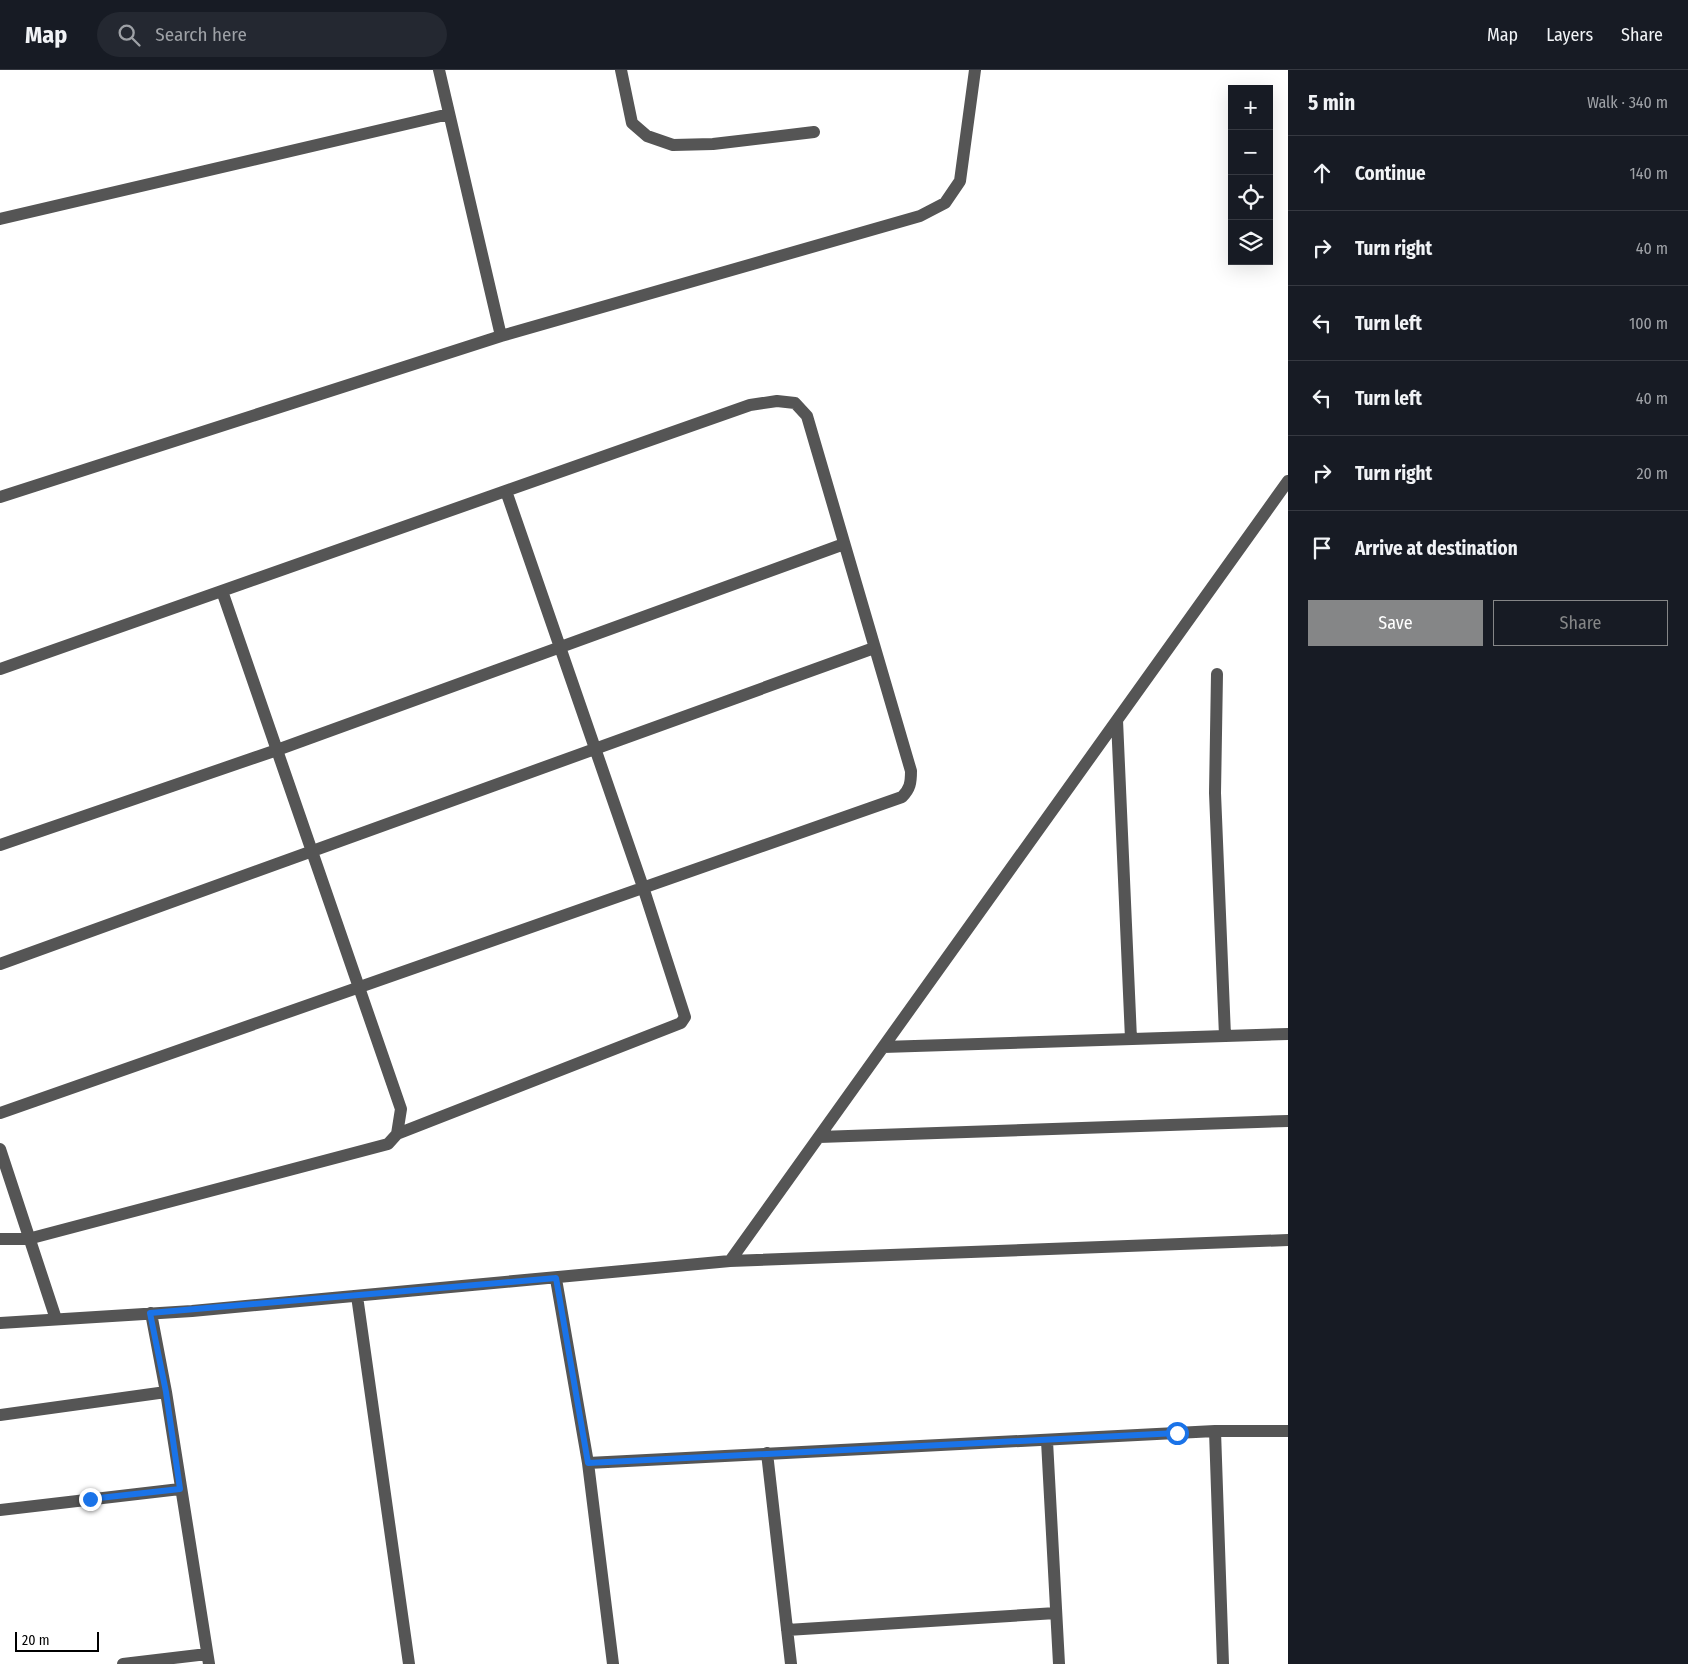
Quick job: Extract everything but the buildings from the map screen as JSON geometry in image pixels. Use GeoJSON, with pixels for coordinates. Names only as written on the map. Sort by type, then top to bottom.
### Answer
{"type":"FeatureCollection","features":[{"type":"Feature","properties":{"kind":"street"},"geometry":{"type":"LineString","coordinates":[[439,70],[501,336]]}},
{"type":"Feature","properties":{"kind":"street"},"geometry":{"type":"LineString","coordinates":[[621,70],[632,123],[647,136],[673,145],[713,144],[814,132]]}},
{"type":"Feature","properties":{"kind":"street"},"geometry":{"type":"LineString","coordinates":[[0,497],[501,336],[920,216],[945,203],[960,181],[975,70]]}},
{"type":"Feature","properties":{"kind":"street"},"geometry":{"type":"LineString","coordinates":[[0,219],[449,114]]}},
{"type":"Feature","properties":{"kind":"street"},"geometry":{"type":"LineString","coordinates":[[0,669],[750,405],[777,401],[795,403],[806,416],[911,772],[909,790],[902,797],[642,887],[359,989],[0,1113]]}},
{"type":"Feature","properties":{"kind":"street"},"geometry":{"type":"LineString","coordinates":[[730,1261],[1288,482]]}},
{"type":"Feature","properties":{"kind":"street"},"geometry":{"type":"LineString","coordinates":[[0,1239],[28,1238],[388,1144],[397,1134],[681,1023],[685,1017],[684,1011],[506,491]]}},
{"type":"Feature","properties":{"kind":"street"},"geometry":{"type":"LineString","coordinates":[[0,845],[277,750],[844,544]]}},
{"type":"Feature","properties":{"kind":"street"},"geometry":{"type":"LineString","coordinates":[[222,591],[401,1109],[397,1134]]}},
{"type":"Feature","properties":{"kind":"street"},"geometry":{"type":"LineString","coordinates":[[0,964],[874,648]]}},
{"type":"Feature","properties":{"kind":"street"},"geometry":{"type":"LineString","coordinates":[[1217,674],[1216,793],[1225,1036]]}},
{"type":"Feature","properties":{"kind":"street"},"geometry":{"type":"LineString","coordinates":[[1117,720],[1131,1039]]}},
{"type":"Feature","properties":{"kind":"street"},"geometry":{"type":"LineString","coordinates":[[883,1047],[1288,1034]]}},
{"type":"Feature","properties":{"kind":"street"},"geometry":{"type":"LineString","coordinates":[[819,1137],[1288,1121]]}},
{"type":"Feature","properties":{"kind":"street"},"geometry":{"type":"LineString","coordinates":[[0,1148],[56,1319]]}},
{"type":"Feature","properties":{"kind":"street"},"geometry":{"type":"LineString","coordinates":[[0,1322],[150,1313],[357,1296],[730,1261],[1288,1240]]}},
{"type":"Feature","properties":{"kind":"street"},"geometry":{"type":"LineString","coordinates":[[556,1278],[588,1463],[613,1664]]}},
{"type":"Feature","properties":{"kind":"street"},"geometry":{"type":"LineString","coordinates":[[357,1296],[410,1664]]}},
{"type":"Feature","properties":{"kind":"street"},"geometry":{"type":"LineString","coordinates":[[123,1664],[208,1659],[166,1392],[150,1313]]}},
{"type":"Feature","properties":{"kind":"street"},"geometry":{"type":"LineString","coordinates":[[0,1415],[166,1392]]}},
{"type":"Feature","properties":{"kind":"street"},"geometry":{"type":"LineString","coordinates":[[588,1463],[1215,1431],[1288,1431]]}},
{"type":"Feature","properties":{"kind":"street"},"geometry":{"type":"LineString","coordinates":[[1215,1431],[1223,1664]]}},
{"type":"Feature","properties":{"kind":"street"},"geometry":{"type":"LineString","coordinates":[[1047,1441],[1058,1664]]}},
{"type":"Feature","properties":{"kind":"street"},"geometry":{"type":"LineString","coordinates":[[767,1453],[791,1664]]}},
{"type":"Feature","properties":{"kind":"street"},"geometry":{"type":"LineString","coordinates":[[0,1510],[180,1489]]}},
{"type":"Feature","properties":{"kind":"street"},"geometry":{"type":"LineString","coordinates":[[787,1630],[1056,1613]]}},
{"type":"Feature","properties":{"kind":"route"},"geometry":{"type":"LineString","coordinates":[[90,1499],[180,1489],[166,1392],[150,1313],[192,1311],[556,1278],[588,1463],[1177,1433]]}}]}
